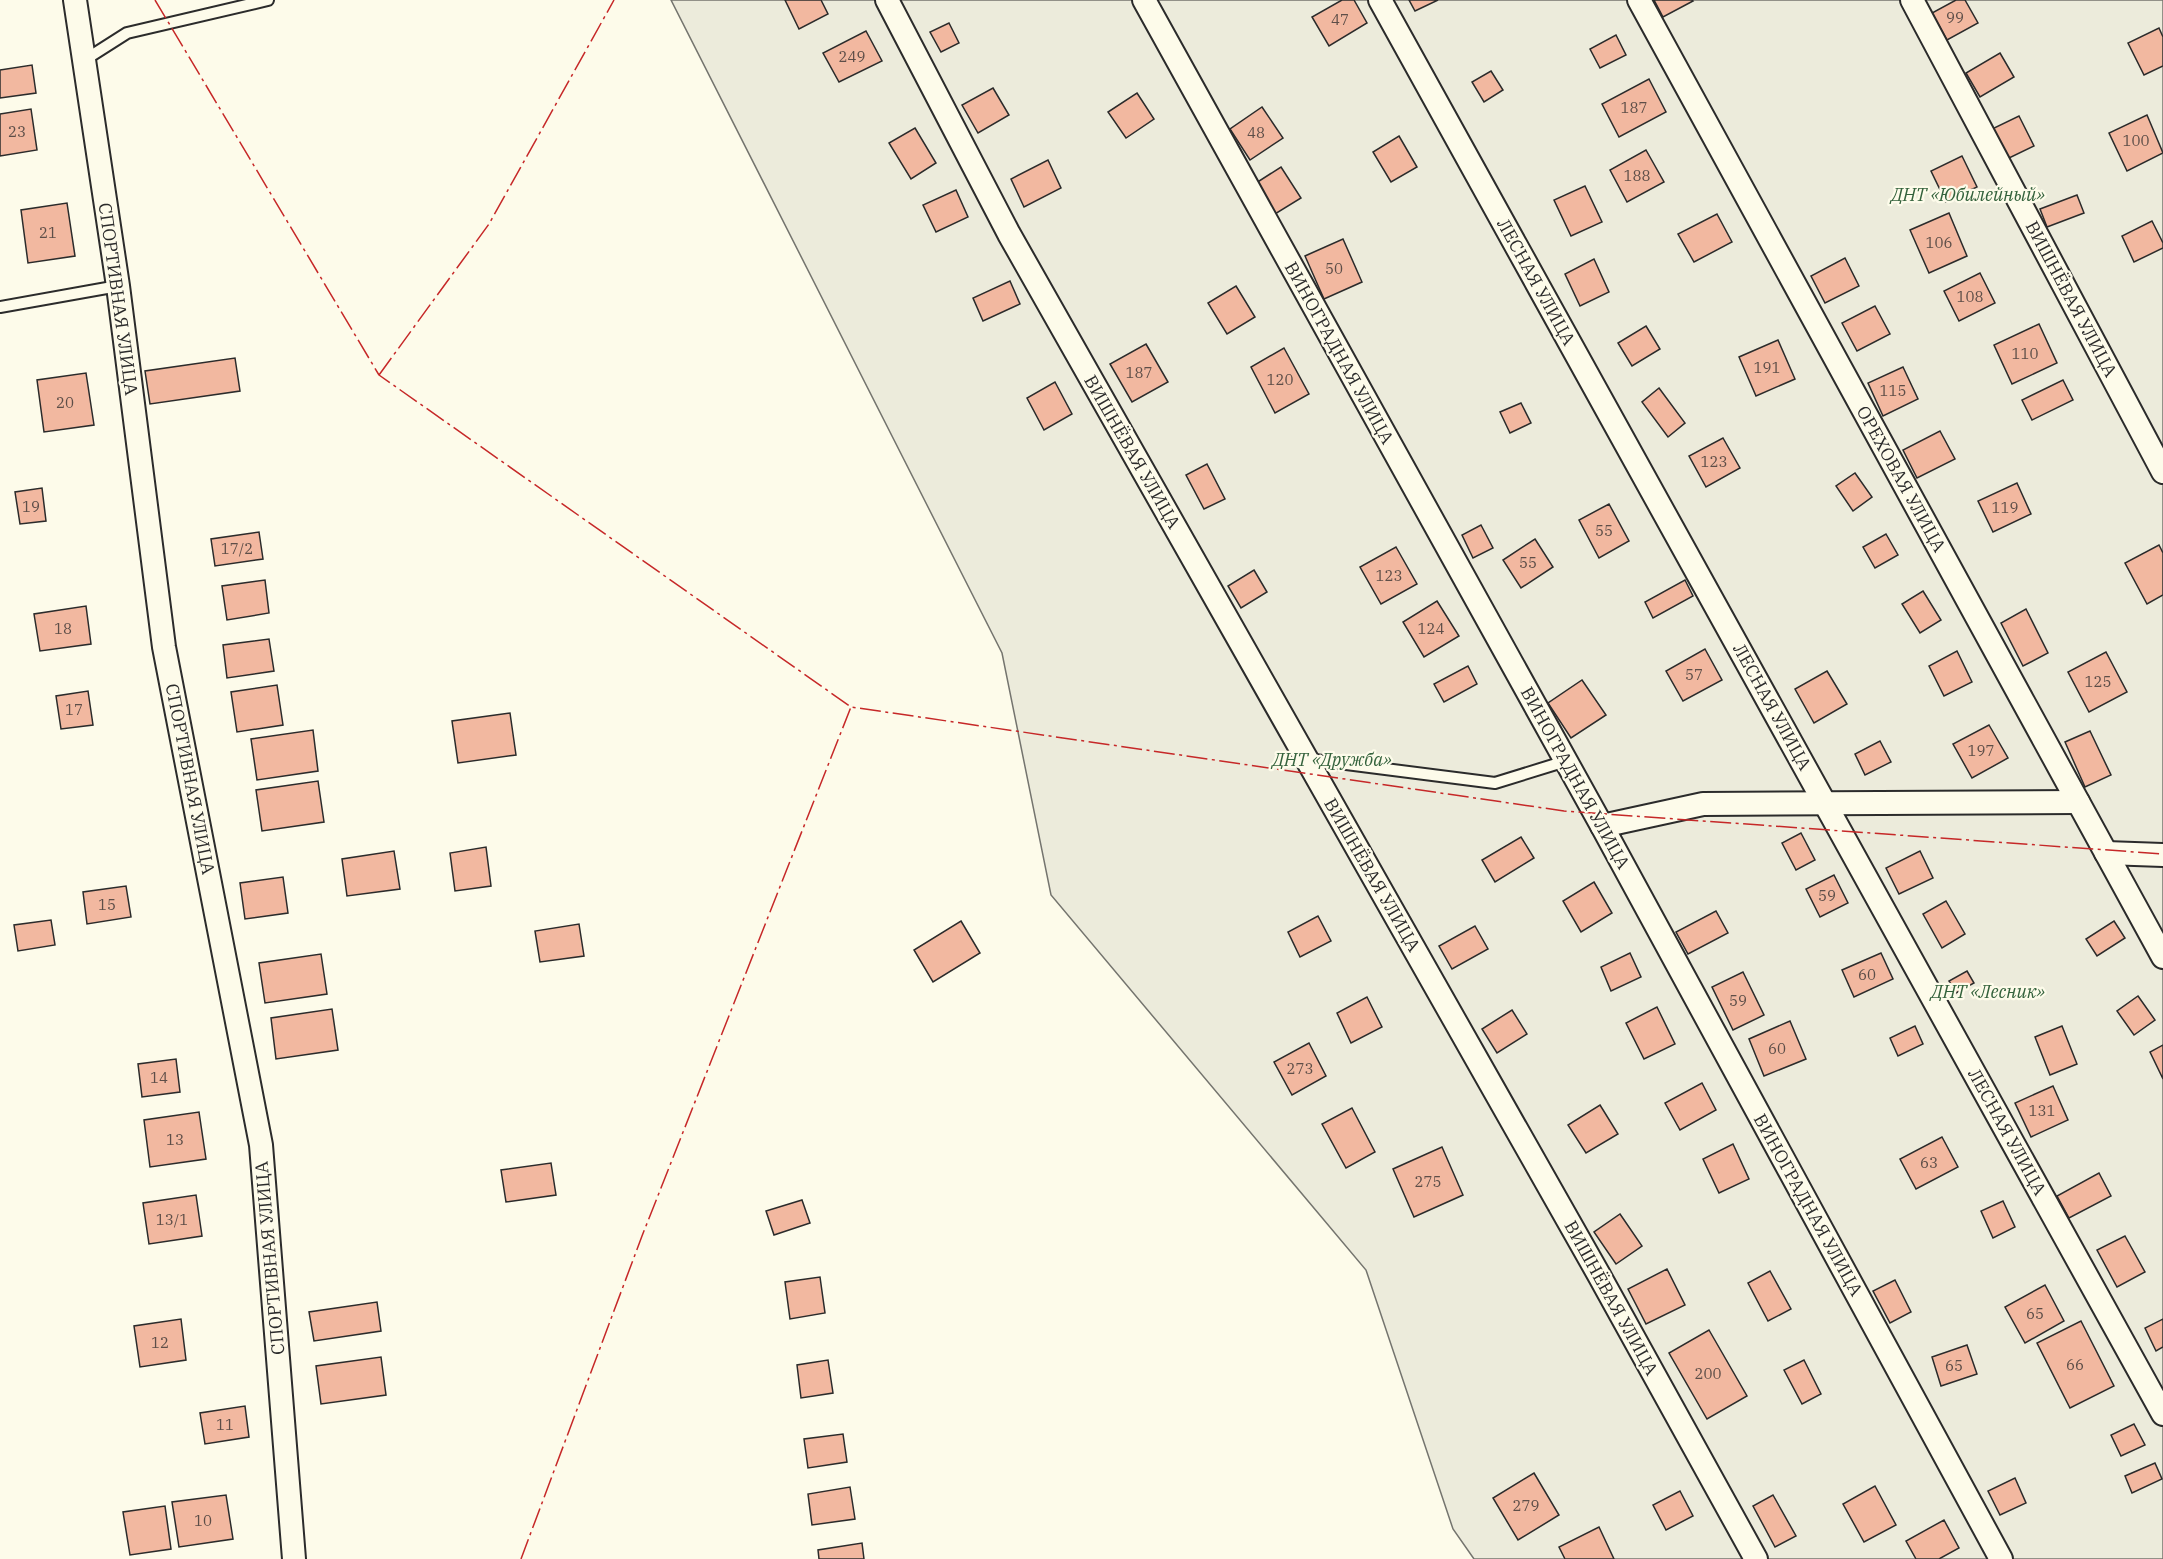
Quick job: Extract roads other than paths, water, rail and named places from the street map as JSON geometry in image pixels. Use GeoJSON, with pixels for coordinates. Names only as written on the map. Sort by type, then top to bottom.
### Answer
{"type":"FeatureCollection","features":[{"type":"Feature","properties":{"kind":"street","name":"СПОРТИВНАЯ УЛИЦА"},"geometry":{"type":"LineString","coordinates":[[75,0],[118,286],[164,647],[261,1145],[294,1559]]}},
{"type":"Feature","properties":{"kind":"street","name":"ВИШНЁВАЯ УЛИЦА"},"geometry":{"type":"LineString","coordinates":[[887,0],[1008,234],[1599,1275],[1756,1559]]}},
{"type":"Feature","properties":{"kind":"street","name":"ВИНОГРАДНАЯ УЛИЦА"},"geometry":{"type":"LineString","coordinates":[[1144,0],[1602,826],[2001,1559]]}},
{"type":"Feature","properties":{"kind":"street","name":"ЛЕСНАЯ УЛИЦА"},"geometry":{"type":"LineString","coordinates":[[1380,0],[2163,1414]]}},
{"type":"Feature","properties":{"kind":"street","name":"ОРЕХОВАЯ УЛИЦА"},"geometry":{"type":"LineString","coordinates":[[1639,0],[2163,957]]}},
{"type":"Feature","properties":{"kind":"street","name":"ВИШНЁВАЯ УЛИЦА"},"geometry":{"type":"LineString","coordinates":[[1912,0],[2163,472]]}},
{"type":"Feature","properties":{"kind":"street"},"geometry":{"type":"LineString","coordinates":[[1602,826],[1703,804],[2078,802]]}},
{"type":"Feature","properties":{"kind":"street"},"geometry":{"type":"LineString","coordinates":[[2106,853],[2163,855]]}},
{"type":"Feature","properties":{"kind":"lane"},"geometry":{"type":"LineString","coordinates":[[83,61],[127,33],[268,0]]}},
{"type":"Feature","properties":{"kind":"lane"},"geometry":{"type":"LineString","coordinates":[[0,307],[118,286]]}},
{"type":"Feature","properties":{"kind":"lane"},"geometry":{"type":"LineString","coordinates":[[1307,759],[1495,783],[1566,761]]}},
{"type":"Feature","properties":{"kind":"park label","name":"ДНТ «Юбилейный»"},"geometry":{"type":"Point","coordinates":[1968,195]}},
{"type":"Feature","properties":{"kind":"park label","name":"ДНТ «Дружба»"},"geometry":{"type":"Point","coordinates":[1332,760]}},
{"type":"Feature","properties":{"kind":"park label","name":"ДНТ «Лесник»"},"geometry":{"type":"Point","coordinates":[1988,992]}}]}
